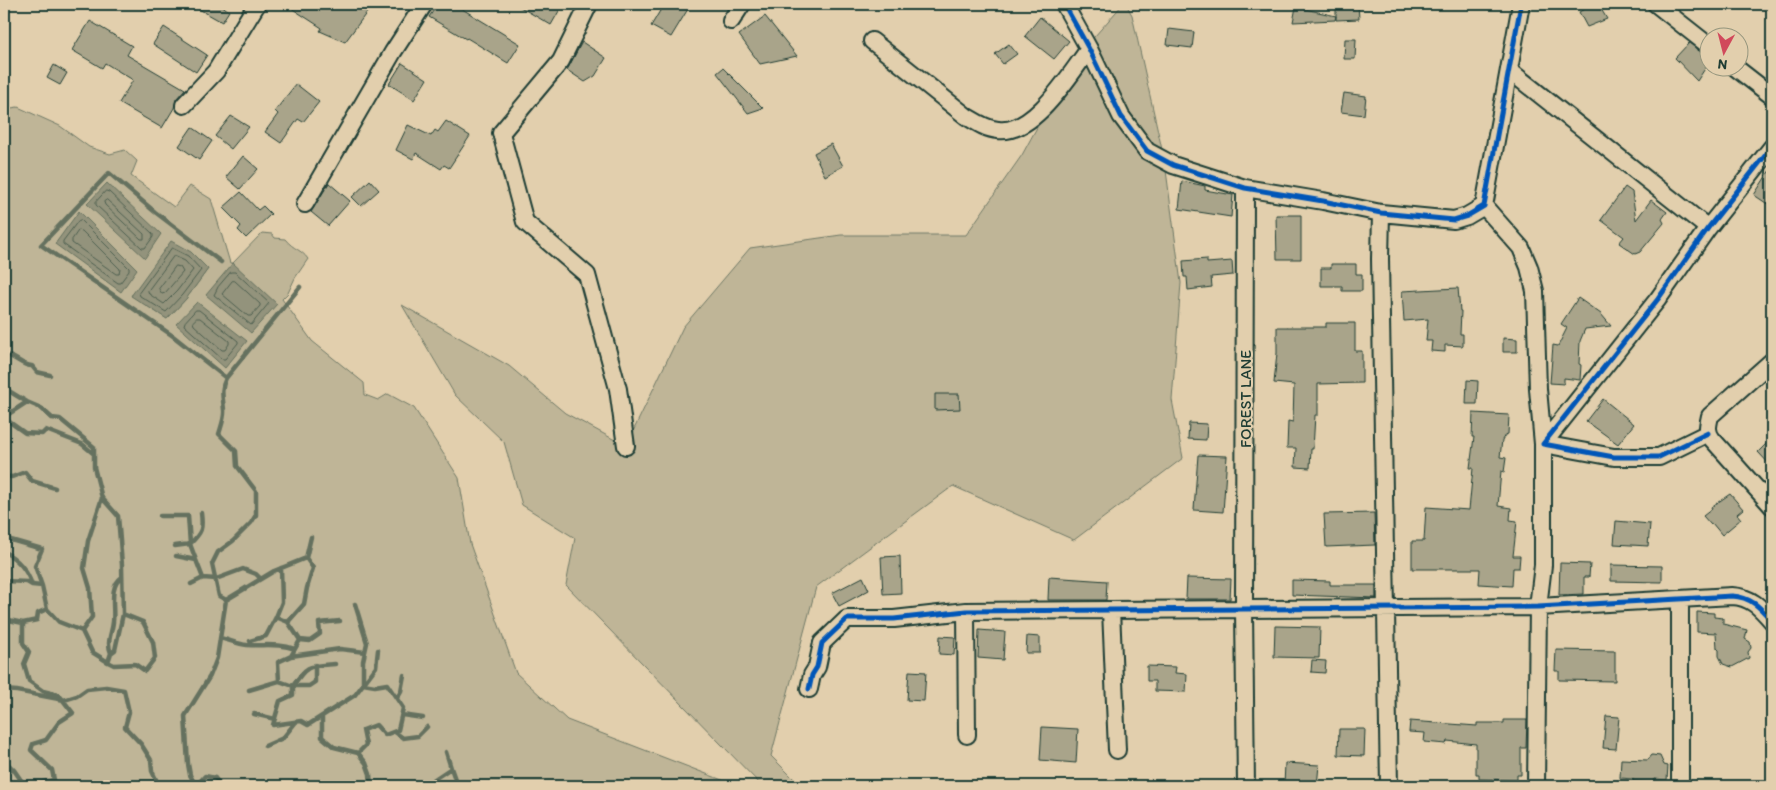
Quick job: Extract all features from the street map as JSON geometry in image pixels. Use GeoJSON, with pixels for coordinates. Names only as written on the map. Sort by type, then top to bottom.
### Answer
{"type":"FeatureCollection","features":[{"type":"Feature","properties":{"kind":"street"},"geometry":{"type":"LineString","coordinates":[[184,105],[216,71],[257,4]]}},
{"type":"Feature","properties":{"kind":"street"},"geometry":{"type":"LineString","coordinates":[[305,204],[388,60],[424,4]]}},
{"type":"Feature","properties":{"kind":"street"},"geometry":{"type":"LineString","coordinates":[[589,4],[561,61],[501,133],[526,222],[587,275],[618,389],[626,446]]}},
{"type":"Feature","properties":{"kind":"street"},"geometry":{"type":"LineString","coordinates":[[732,21],[742,4]]}},
{"type":"Feature","properties":{"kind":"street"},"geometry":{"type":"LineString","coordinates":[[1064,4],[1089,49],[1121,116],[1147,150],[1173,165],[1245,188],[1381,213],[1454,220],[1467,216],[1484,206],[1521,4]]}},
{"type":"Feature","properties":{"kind":"street"},"geometry":{"type":"LineString","coordinates":[[1656,4],[1698,37]]}},
{"type":"Feature","properties":{"kind":"street"},"geometry":{"type":"LineString","coordinates":[[872,41],[966,116],[980,125],[999,130],[1019,127],[1042,110],[1089,49]]}},
{"type":"Feature","properties":{"kind":"street"},"geometry":{"type":"LineString","coordinates":[[1510,71],[1708,228]]}},
{"type":"Feature","properties":{"kind":"street"},"geometry":{"type":"LineString","coordinates":[[1748,77],[1772,96]]}},
{"type":"Feature","properties":{"kind":"street"},"geometry":{"type":"LineString","coordinates":[[1543,444],[1658,299],[1708,228],[1772,148]]}},
{"type":"Feature","properties":{"kind":"street","name":"FOREST LANE"},"geometry":{"type":"LineString","coordinates":[[1245,188],[1244,610],[1246,786]]}},
{"type":"Feature","properties":{"kind":"street"},"geometry":{"type":"LineString","coordinates":[[1484,206],[1521,248],[1529,267],[1535,291],[1538,389],[1543,444],[1543,565],[1538,607],[1536,786]]}},
{"type":"Feature","properties":{"kind":"street"},"geometry":{"type":"LineString","coordinates":[[1381,213],[1380,258],[1389,786]]}},
{"type":"Feature","properties":{"kind":"street"},"geometry":{"type":"LineString","coordinates":[[1772,361],[1710,416],[1708,433],[1772,506]]}},
{"type":"Feature","properties":{"kind":"street"},"geometry":{"type":"LineString","coordinates":[[1543,444],[1614,457],[1659,458],[1708,433]]}},
{"type":"Feature","properties":{"kind":"street"},"geometry":{"type":"LineString","coordinates":[[809,689],[812,676],[818,667],[822,643],[846,620],[894,619],[966,610],[1538,607],[1740,597],[1749,599],[1758,605],[1772,621]]}},
{"type":"Feature","properties":{"kind":"street"},"geometry":{"type":"LineString","coordinates":[[1680,600],[1680,786]]}},
{"type":"Feature","properties":{"kind":"street"},"geometry":{"type":"LineString","coordinates":[[966,610],[967,735]]}},
{"type":"Feature","properties":{"kind":"street"},"geometry":{"type":"LineString","coordinates":[[1110,610],[1117,750]]}},
{"type":"Feature","properties":{"kind":"shaded area"},"geometry":{"type":"Polygon","coordinates":[[[1123,4],[1126,4],[1132,15],[1165,163],[1181,283],[1172,400],[1183,458],[1074,540],[953,486],[816,587],[771,756],[801,786],[762,786],[566,585],[575,538],[522,505],[504,442],[455,395],[402,305],[509,366],[565,413],[626,446],[683,327],[750,248],[841,235],[966,235],[1022,155],[1073,61],[1123,4]]]}},
{"type":"Feature","properties":{"kind":"shaded area"},"geometry":{"type":"Polygon","coordinates":[[[18,107],[60,126],[89,147],[110,154],[125,150],[137,161],[131,176],[174,207],[190,186],[211,199],[230,263],[233,263],[262,233],[272,234],[275,238],[285,239],[303,253],[308,259],[295,278],[288,293],[282,299],[312,341],[364,383],[365,395],[378,400],[388,394],[414,408],[459,478],[470,544],[516,673],[567,720],[735,785],[758,786],[4,786],[4,109],[18,107]],[[208,269],[131,295],[167,319],[186,299],[208,269]]]}},
{"type":"Feature","properties":{"kind":"water"},"geometry":{"type":"Polygon","coordinates":[[[107,183],[161,234],[145,258],[87,204],[107,183]]]}},
{"type":"Feature","properties":{"kind":"water"},"geometry":{"type":"Polygon","coordinates":[[[79,211],[137,269],[121,292],[55,244],[79,211]]]}},
{"type":"Feature","properties":{"kind":"water"},"geometry":{"type":"Polygon","coordinates":[[[171,241],[191,252],[208,269],[186,299],[167,319],[131,296],[171,241]]]}},
{"type":"Feature","properties":{"kind":"water"},"geometry":{"type":"Polygon","coordinates":[[[233,263],[277,304],[251,333],[206,295],[233,263]]]}},
{"type":"Feature","properties":{"kind":"water"},"geometry":{"type":"Polygon","coordinates":[[[197,302],[247,341],[225,368],[176,324],[197,302]]]}},
{"type":"Feature","properties":{"kind":"building"},"geometry":{"type":"Polygon","coordinates":[[[190,4],[220,4],[229,11],[222,22],[190,4]]]}},
{"type":"Feature","properties":{"kind":"building"},"geometry":{"type":"Polygon","coordinates":[[[285,4],[373,4],[345,42],[320,31],[322,28],[285,4]]]}},
{"type":"Feature","properties":{"kind":"building"},"geometry":{"type":"Polygon","coordinates":[[[438,4],[454,4],[520,44],[508,63],[429,17],[438,4]]]}},
{"type":"Feature","properties":{"kind":"building"},"geometry":{"type":"Polygon","coordinates":[[[515,4],[563,4],[551,25],[515,4]]]}},
{"type":"Feature","properties":{"kind":"building"},"geometry":{"type":"Polygon","coordinates":[[[664,4],[691,4],[671,37],[651,26],[664,4]]]}},
{"type":"Feature","properties":{"kind":"building"},"geometry":{"type":"Polygon","coordinates":[[[1336,4],[1358,4],[1359,19],[1336,20],[1336,4]]]}},
{"type":"Feature","properties":{"kind":"building"},"geometry":{"type":"Polygon","coordinates":[[[1593,4],[1598,4],[1607,19],[1587,27],[1579,12],[1593,4]]]}},
{"type":"Feature","properties":{"kind":"building"},"geometry":{"type":"Polygon","coordinates":[[[1296,7],[1336,16],[1335,20],[1293,22],[1296,7]]]}},
{"type":"Feature","properties":{"kind":"building"},"geometry":{"type":"Polygon","coordinates":[[[765,16],[797,56],[760,64],[739,35],[765,16]]]}},
{"type":"Feature","properties":{"kind":"building"},"geometry":{"type":"Polygon","coordinates":[[[1040,17],[1069,41],[1054,59],[1025,36],[1040,17]]]}},
{"type":"Feature","properties":{"kind":"building"},"geometry":{"type":"Polygon","coordinates":[[[90,21],[132,46],[127,55],[185,89],[176,99],[174,108],[162,128],[119,103],[133,80],[105,63],[102,68],[72,50],[90,21]]]}},
{"type":"Feature","properties":{"kind":"building"},"geometry":{"type":"Polygon","coordinates":[[[164,27],[207,55],[196,72],[153,44],[164,27]]]}},
{"type":"Feature","properties":{"kind":"building"},"geometry":{"type":"Polygon","coordinates":[[[1169,29],[1194,32],[1192,48],[1167,45],[1169,29]]]}},
{"type":"Feature","properties":{"kind":"building"},"geometry":{"type":"Polygon","coordinates":[[[1345,39],[1356,39],[1355,59],[1344,59],[1345,39]]]}},
{"type":"Feature","properties":{"kind":"building"},"geometry":{"type":"Polygon","coordinates":[[[582,42],[606,58],[595,76],[585,82],[567,70],[582,42]]]}},
{"type":"Feature","properties":{"kind":"building"},"geometry":{"type":"Polygon","coordinates":[[[1689,43],[1698,50],[1699,78],[1697,81],[1675,58],[1689,43]]]}},
{"type":"Feature","properties":{"kind":"building"},"geometry":{"type":"Polygon","coordinates":[[[1009,44],[1017,54],[1003,64],[995,54],[1009,44]]]}},
{"type":"Feature","properties":{"kind":"building"},"geometry":{"type":"Polygon","coordinates":[[[402,63],[427,79],[414,100],[389,84],[402,63]]]}},
{"type":"Feature","properties":{"kind":"building"},"geometry":{"type":"Polygon","coordinates":[[[54,65],[67,73],[60,85],[47,78],[54,65]]]}},
{"type":"Feature","properties":{"kind":"building"},"geometry":{"type":"Polygon","coordinates":[[[723,68],[763,108],[748,113],[717,73],[723,68]]]}},
{"type":"Feature","properties":{"kind":"building"},"geometry":{"type":"Polygon","coordinates":[[[296,84],[319,102],[303,122],[298,119],[281,143],[265,132],[278,114],[275,111],[296,84]]]}},
{"type":"Feature","properties":{"kind":"building"},"geometry":{"type":"Polygon","coordinates":[[[1344,93],[1366,96],[1364,115],[1341,112],[1344,93]]]}},
{"type":"Feature","properties":{"kind":"building"},"geometry":{"type":"Polygon","coordinates":[[[231,116],[249,127],[231,149],[215,136],[231,116]]]}},
{"type":"Feature","properties":{"kind":"building"},"geometry":{"type":"Polygon","coordinates":[[[446,121],[470,136],[449,168],[444,165],[441,169],[416,153],[413,159],[396,150],[408,125],[431,136],[435,130],[438,132],[446,121]]]}},
{"type":"Feature","properties":{"kind":"building"},"geometry":{"type":"Polygon","coordinates":[[[192,127],[212,141],[199,160],[179,146],[192,127]]]}},
{"type":"Feature","properties":{"kind":"building"},"geometry":{"type":"Polygon","coordinates":[[[831,144],[843,166],[825,176],[814,153],[831,144]]]}},
{"type":"Feature","properties":{"kind":"building"},"geometry":{"type":"Polygon","coordinates":[[[243,156],[258,169],[240,189],[226,177],[243,156]]]}},
{"type":"Feature","properties":{"kind":"building"},"geometry":{"type":"Polygon","coordinates":[[[1772,167],[1772,207],[1754,195],[1772,167]]]}},
{"type":"Feature","properties":{"kind":"building"},"geometry":{"type":"Polygon","coordinates":[[[370,180],[379,190],[361,206],[352,197],[370,180]]]}},
{"type":"Feature","properties":{"kind":"building"},"geometry":{"type":"Polygon","coordinates":[[[1182,181],[1205,186],[1205,190],[1233,195],[1231,217],[1179,209],[1182,181]]]}},
{"type":"Feature","properties":{"kind":"building"},"geometry":{"type":"Polygon","coordinates":[[[329,183],[350,201],[328,226],[311,212],[329,183]]]}},
{"type":"Feature","properties":{"kind":"building"},"geometry":{"type":"Polygon","coordinates":[[[1625,187],[1632,192],[1636,220],[1651,200],[1667,212],[1662,219],[1664,223],[1640,252],[1635,254],[1619,243],[1624,237],[1601,220],[1625,187]]]}},
{"type":"Feature","properties":{"kind":"building"},"geometry":{"type":"Polygon","coordinates":[[[241,192],[258,210],[263,206],[271,214],[246,238],[238,230],[241,226],[223,208],[241,192]]]}},
{"type":"Feature","properties":{"kind":"building"},"geometry":{"type":"Polygon","coordinates":[[[1276,215],[1301,215],[1301,259],[1277,259],[1276,215]]]}},
{"type":"Feature","properties":{"kind":"building"},"geometry":{"type":"Polygon","coordinates":[[[1207,259],[1207,263],[1232,261],[1233,275],[1211,277],[1212,287],[1188,290],[1187,277],[1184,277],[1183,261],[1207,259]]]}},
{"type":"Feature","properties":{"kind":"building"},"geometry":{"type":"Polygon","coordinates":[[[1331,264],[1356,264],[1356,274],[1362,274],[1362,291],[1342,291],[1342,286],[1321,286],[1321,268],[1331,268],[1331,264]]]}},
{"type":"Feature","properties":{"kind":"building"},"geometry":{"type":"Polygon","coordinates":[[[1458,288],[1461,311],[1460,334],[1463,334],[1463,346],[1445,345],[1445,352],[1431,351],[1432,341],[1426,341],[1428,319],[1404,321],[1402,291],[1458,288]]]}},
{"type":"Feature","properties":{"kind":"building"},"geometry":{"type":"Polygon","coordinates":[[[1578,298],[1601,314],[1611,326],[1585,329],[1580,341],[1580,380],[1564,378],[1564,384],[1550,383],[1553,345],[1558,346],[1567,328],[1561,324],[1578,298]]]}},
{"type":"Feature","properties":{"kind":"building"},"geometry":{"type":"Polygon","coordinates":[[[1326,323],[1355,323],[1355,351],[1362,351],[1362,383],[1318,384],[1318,415],[1315,415],[1310,468],[1295,467],[1296,448],[1287,448],[1288,421],[1293,422],[1294,385],[1274,383],[1277,327],[1326,327],[1326,323]]]}},
{"type":"Feature","properties":{"kind":"building"},"geometry":{"type":"Polygon","coordinates":[[[1503,338],[1517,339],[1517,352],[1503,352],[1503,338]]]}},
{"type":"Feature","properties":{"kind":"building"},"geometry":{"type":"Polygon","coordinates":[[[1467,380],[1478,381],[1477,404],[1466,404],[1467,380]]]}},
{"type":"Feature","properties":{"kind":"building"},"geometry":{"type":"Polygon","coordinates":[[[935,394],[959,394],[960,409],[935,410],[935,394]]]}},
{"type":"Feature","properties":{"kind":"building"},"geometry":{"type":"Polygon","coordinates":[[[1603,399],[1634,424],[1618,444],[1586,421],[1603,399]]]}},
{"type":"Feature","properties":{"kind":"building"},"geometry":{"type":"Polygon","coordinates":[[[1473,413],[1509,415],[1508,434],[1502,440],[1500,457],[1506,458],[1504,472],[1501,471],[1498,506],[1511,508],[1510,520],[1517,521],[1513,556],[1520,556],[1519,568],[1513,568],[1512,586],[1479,584],[1480,569],[1412,569],[1412,541],[1424,541],[1426,507],[1469,510],[1473,468],[1470,468],[1474,437],[1472,437],[1473,413]]]}},
{"type":"Feature","properties":{"kind":"building"},"geometry":{"type":"Polygon","coordinates":[[[1189,423],[1207,424],[1206,440],[1188,439],[1189,423]]]}},
{"type":"Feature","properties":{"kind":"building"},"geometry":{"type":"Polygon","coordinates":[[[1772,438],[1772,467],[1758,452],[1772,438]]]}},
{"type":"Feature","properties":{"kind":"building"},"geometry":{"type":"Polygon","coordinates":[[[1198,455],[1227,456],[1223,512],[1194,510],[1198,455]]]}},
{"type":"Feature","properties":{"kind":"building"},"geometry":{"type":"Polygon","coordinates":[[[1730,494],[1743,509],[1737,514],[1741,519],[1722,535],[1703,516],[1712,509],[1711,507],[1730,494]]]}},
{"type":"Feature","properties":{"kind":"building"},"geometry":{"type":"Polygon","coordinates":[[[1374,513],[1375,545],[1326,547],[1324,514],[1374,513]]]}},
{"type":"Feature","properties":{"kind":"building"},"geometry":{"type":"Polygon","coordinates":[[[1616,521],[1650,524],[1648,546],[1614,544],[1616,521]]]}},
{"type":"Feature","properties":{"kind":"building"},"geometry":{"type":"Polygon","coordinates":[[[900,556],[901,593],[883,594],[881,557],[900,556]]]}},
{"type":"Feature","properties":{"kind":"building"},"geometry":{"type":"Polygon","coordinates":[[[1560,563],[1590,564],[1589,577],[1584,577],[1584,594],[1559,595],[1560,563]]]}},
{"type":"Feature","properties":{"kind":"building"},"geometry":{"type":"Polygon","coordinates":[[[1611,565],[1662,566],[1662,582],[1611,581],[1611,565]]]}},
{"type":"Feature","properties":{"kind":"building"},"geometry":{"type":"Polygon","coordinates":[[[863,577],[869,590],[839,606],[832,593],[863,577]]]}},
{"type":"Feature","properties":{"kind":"building"},"geometry":{"type":"Polygon","coordinates":[[[1049,577],[1107,581],[1106,600],[1048,600],[1049,577]]]}},
{"type":"Feature","properties":{"kind":"building"},"geometry":{"type":"Polygon","coordinates":[[[1187,578],[1231,579],[1230,599],[1186,599],[1187,578]]]}},
{"type":"Feature","properties":{"kind":"building"},"geometry":{"type":"Polygon","coordinates":[[[1292,580],[1330,581],[1330,585],[1376,585],[1376,598],[1292,595],[1292,580]]]}},
{"type":"Feature","properties":{"kind":"building"},"geometry":{"type":"Polygon","coordinates":[[[1697,612],[1714,613],[1714,617],[1723,618],[1723,624],[1747,630],[1745,639],[1750,642],[1751,648],[1748,652],[1749,658],[1732,667],[1723,664],[1717,648],[1716,633],[1697,632],[1697,612]]]}},
{"type":"Feature","properties":{"kind":"building"},"geometry":{"type":"Polygon","coordinates":[[[1275,626],[1320,627],[1319,658],[1274,657],[1275,626]]]}},
{"type":"Feature","properties":{"kind":"building"},"geometry":{"type":"Polygon","coordinates":[[[979,630],[1005,632],[1003,660],[978,658],[979,630]]]}},
{"type":"Feature","properties":{"kind":"building"},"geometry":{"type":"Polygon","coordinates":[[[940,636],[955,637],[954,655],[939,654],[940,636]]]}},
{"type":"Feature","properties":{"kind":"building"},"geometry":{"type":"Polygon","coordinates":[[[1027,636],[1040,637],[1040,653],[1026,653],[1027,636]]]}},
{"type":"Feature","properties":{"kind":"building"},"geometry":{"type":"Polygon","coordinates":[[[1556,650],[1615,651],[1615,681],[1559,680],[1559,671],[1555,671],[1556,650]]]}},
{"type":"Feature","properties":{"kind":"building"},"geometry":{"type":"Polygon","coordinates":[[[1312,660],[1326,661],[1325,673],[1311,672],[1312,660]]]}},
{"type":"Feature","properties":{"kind":"building"},"geometry":{"type":"Polygon","coordinates":[[[1147,666],[1176,667],[1175,673],[1187,674],[1186,692],[1155,691],[1155,681],[1147,681],[1147,666]]]}},
{"type":"Feature","properties":{"kind":"building"},"geometry":{"type":"Polygon","coordinates":[[[909,671],[926,672],[924,701],[907,700],[909,671]]]}},
{"type":"Feature","properties":{"kind":"building"},"geometry":{"type":"Polygon","coordinates":[[[1606,716],[1619,717],[1616,749],[1603,748],[1606,716]]]}},
{"type":"Feature","properties":{"kind":"building"},"geometry":{"type":"Polygon","coordinates":[[[1504,720],[1527,720],[1526,748],[1521,748],[1521,775],[1517,775],[1517,780],[1479,779],[1479,774],[1476,774],[1476,744],[1447,741],[1446,744],[1424,742],[1425,733],[1409,732],[1410,721],[1477,726],[1477,723],[1504,723],[1504,720]]]}},
{"type":"Feature","properties":{"kind":"building"},"geometry":{"type":"Polygon","coordinates":[[[1042,727],[1078,729],[1076,763],[1040,760],[1042,727]]]}},
{"type":"Feature","properties":{"kind":"building"},"geometry":{"type":"Polygon","coordinates":[[[1339,729],[1365,729],[1364,756],[1338,755],[1339,729]]]}},
{"type":"Feature","properties":{"kind":"building"},"geometry":{"type":"Polygon","coordinates":[[[1652,755],[1660,756],[1664,765],[1668,766],[1667,780],[1654,779],[1653,783],[1620,778],[1621,759],[1648,760],[1652,755]]]}},
{"type":"Feature","properties":{"kind":"building"},"geometry":{"type":"Polygon","coordinates":[[[1285,763],[1319,765],[1317,786],[1284,786],[1285,763]]]}},
{"type":"Feature","properties":{"kind":"waterway"},"geometry":{"type":"LineString","coordinates":[[221,262],[155,212],[109,173],[41,245],[173,336],[226,378],[222,390],[224,416],[219,434],[236,451],[237,466],[256,491],[256,515],[251,523],[233,541],[218,552],[212,564],[219,596],[226,600]]}},
{"type":"Feature","properties":{"kind":"waterway"},"geometry":{"type":"LineString","coordinates":[[226,378],[300,287]]}},
{"type":"Feature","properties":{"kind":"waterway"},"geometry":{"type":"LineString","coordinates":[[4,355],[32,366],[37,372],[50,375]]}},
{"type":"Feature","properties":{"kind":"waterway"},"geometry":{"type":"LineString","coordinates":[[4,388],[41,408],[52,418],[60,419],[94,447],[94,467],[102,498],[88,541],[84,568],[90,588],[92,617],[82,631]]}},
{"type":"Feature","properties":{"kind":"waterway"},"geometry":{"type":"LineString","coordinates":[[4,417],[27,402]]}},
{"type":"Feature","properties":{"kind":"waterway"},"geometry":{"type":"LineString","coordinates":[[4,418],[25,433],[42,434],[46,430],[82,444],[94,454]]}},
{"type":"Feature","properties":{"kind":"waterway"},"geometry":{"type":"LineString","coordinates":[[4,476],[12,477],[25,472],[32,481],[55,488]]}},
{"type":"Feature","properties":{"kind":"waterway"},"geometry":{"type":"LineString","coordinates":[[102,498],[118,516],[122,565],[123,614],[115,650],[111,653],[108,662]]}},
{"type":"Feature","properties":{"kind":"waterway"},"geometry":{"type":"LineString","coordinates":[[190,544],[201,530],[201,513]]}},
{"type":"Feature","properties":{"kind":"waterway"},"geometry":{"type":"LineString","coordinates":[[160,516],[188,516],[190,544]]}},
{"type":"Feature","properties":{"kind":"waterway"},"geometry":{"type":"LineString","coordinates":[[311,537],[306,558],[313,568],[304,604],[288,622],[300,640],[291,656],[278,662],[279,681],[293,686],[293,695],[280,701],[273,725],[301,721],[308,725],[355,695],[376,667],[378,650]]}},
{"type":"Feature","properties":{"kind":"waterway"},"geometry":{"type":"LineString","coordinates":[[4,538],[42,549],[35,566],[47,609],[59,622],[82,631],[92,652],[108,662],[114,665],[135,664],[145,671],[155,658],[153,642],[143,622],[123,614]]}},
{"type":"Feature","properties":{"kind":"waterway"},"geometry":{"type":"LineString","coordinates":[[175,546],[190,544],[196,560]]}},
{"type":"Feature","properties":{"kind":"waterway"},"geometry":{"type":"LineString","coordinates":[[4,552],[14,558],[21,566],[32,585],[42,586]]}},
{"type":"Feature","properties":{"kind":"waterway"},"geometry":{"type":"LineString","coordinates":[[176,556],[196,560],[203,578]]}},
{"type":"Feature","properties":{"kind":"waterway"},"geometry":{"type":"LineString","coordinates":[[196,786],[190,775],[188,764],[185,716],[210,676],[217,658],[226,600],[274,571],[306,558]]}},
{"type":"Feature","properties":{"kind":"waterway"},"geometry":{"type":"LineString","coordinates":[[281,568],[282,602],[276,617],[288,622]]}},
{"type":"Feature","properties":{"kind":"waterway"},"geometry":{"type":"LineString","coordinates":[[191,584],[203,578],[216,579],[243,569],[256,574],[261,579]]}},
{"type":"Feature","properties":{"kind":"waterway"},"geometry":{"type":"LineString","coordinates":[[111,653],[109,641],[113,622],[113,598],[115,586],[122,577]]}},
{"type":"Feature","properties":{"kind":"waterway"},"geometry":{"type":"LineString","coordinates":[[4,581],[27,582],[32,585]]}},
{"type":"Feature","properties":{"kind":"waterway"},"geometry":{"type":"LineString","coordinates":[[355,604],[367,643],[363,661],[363,684],[375,686],[387,684],[403,708],[398,730],[385,735],[376,725],[363,730],[366,745],[358,753]]}},
{"type":"Feature","properties":{"kind":"waterway"},"geometry":{"type":"LineString","coordinates":[[4,619],[23,623],[37,620],[38,613],[47,609]]}},
{"type":"Feature","properties":{"kind":"waterway"},"geometry":{"type":"LineString","coordinates":[[250,641],[266,636],[276,617]]}},
{"type":"Feature","properties":{"kind":"waterway"},"geometry":{"type":"LineString","coordinates":[[300,640],[310,641],[320,634],[319,623],[340,621]]}},
{"type":"Feature","properties":{"kind":"waterway"},"geometry":{"type":"LineString","coordinates":[[23,623],[23,643],[29,652],[24,664],[29,681],[43,691],[59,695],[73,713],[59,722],[46,740],[33,744],[31,750],[52,770],[54,780],[33,784],[35,786]]}},
{"type":"Feature","properties":{"kind":"waterway"},"geometry":{"type":"LineString","coordinates":[[220,638],[240,644],[277,645],[295,649]]}},
{"type":"Feature","properties":{"kind":"waterway"},"geometry":{"type":"LineString","coordinates":[[291,656],[340,649],[365,652]]}},
{"type":"Feature","properties":{"kind":"waterway"},"geometry":{"type":"LineString","coordinates":[[293,686],[306,670],[314,666],[335,664]]}},
{"type":"Feature","properties":{"kind":"waterway"},"geometry":{"type":"LineString","coordinates":[[293,686],[309,686],[315,682],[315,665]]}},
{"type":"Feature","properties":{"kind":"waterway"},"geometry":{"type":"LineString","coordinates":[[397,698],[401,691],[404,675]]}},
{"type":"Feature","properties":{"kind":"waterway"},"geometry":{"type":"LineString","coordinates":[[249,690],[279,681]]}},
{"type":"Feature","properties":{"kind":"waterway"},"geometry":{"type":"LineString","coordinates":[[4,690],[64,700],[77,696],[87,689],[106,687],[124,690],[129,712],[125,727],[141,744],[151,760],[152,771],[159,786]]}},
{"type":"Feature","properties":{"kind":"waterway"},"geometry":{"type":"LineString","coordinates":[[254,714],[275,719]]}},
{"type":"Feature","properties":{"kind":"waterway"},"geometry":{"type":"LineString","coordinates":[[402,715],[423,718]]}},
{"type":"Feature","properties":{"kind":"waterway"},"geometry":{"type":"LineString","coordinates":[[322,718],[322,737],[334,747],[358,753],[366,763],[370,774],[371,786]]}},
{"type":"Feature","properties":{"kind":"waterway"},"geometry":{"type":"LineString","coordinates":[[265,746],[283,738],[295,723]]}},
{"type":"Feature","properties":{"kind":"waterway"},"geometry":{"type":"LineString","coordinates":[[395,732],[403,738],[418,736],[427,727]]}},
{"type":"Feature","properties":{"kind":"waterway"},"geometry":{"type":"LineString","coordinates":[[424,786],[451,768],[446,752]]}},
{"type":"Feature","properties":{"kind":"waterway"},"geometry":{"type":"LineString","coordinates":[[4,760],[14,770]]}},
{"type":"Feature","properties":{"kind":"waterway"},"geometry":{"type":"LineString","coordinates":[[451,768],[456,782],[462,786]]}},
{"type":"Feature","properties":{"kind":"waterway"},"geometry":{"type":"LineString","coordinates":[[4,776],[8,771],[14,770],[25,786],[33,784]]}},
{"type":"Feature","properties":{"kind":"waterway"},"geometry":{"type":"LineString","coordinates":[[196,786],[205,776],[215,778],[221,786]]}},
{"type":"Feature","properties":{"kind":"cycle path"},"geometry":{"type":"LineString","coordinates":[[1064,4],[1089,49],[1121,116],[1147,151],[1173,165],[1245,188],[1381,213],[1454,220],[1467,216],[1484,206],[1521,4]]}},
{"type":"Feature","properties":{"kind":"cycle path"},"geometry":{"type":"LineString","coordinates":[[1708,433],[1659,457],[1614,457],[1543,444],[1658,299],[1708,228],[1772,147]]}},
{"type":"Feature","properties":{"kind":"cycle path"},"geometry":{"type":"LineString","coordinates":[[809,689],[812,675],[817,667],[822,643],[847,619],[894,619],[966,611],[1538,607],[1732,596],[1745,598],[1755,604],[1772,621]]}}]}
